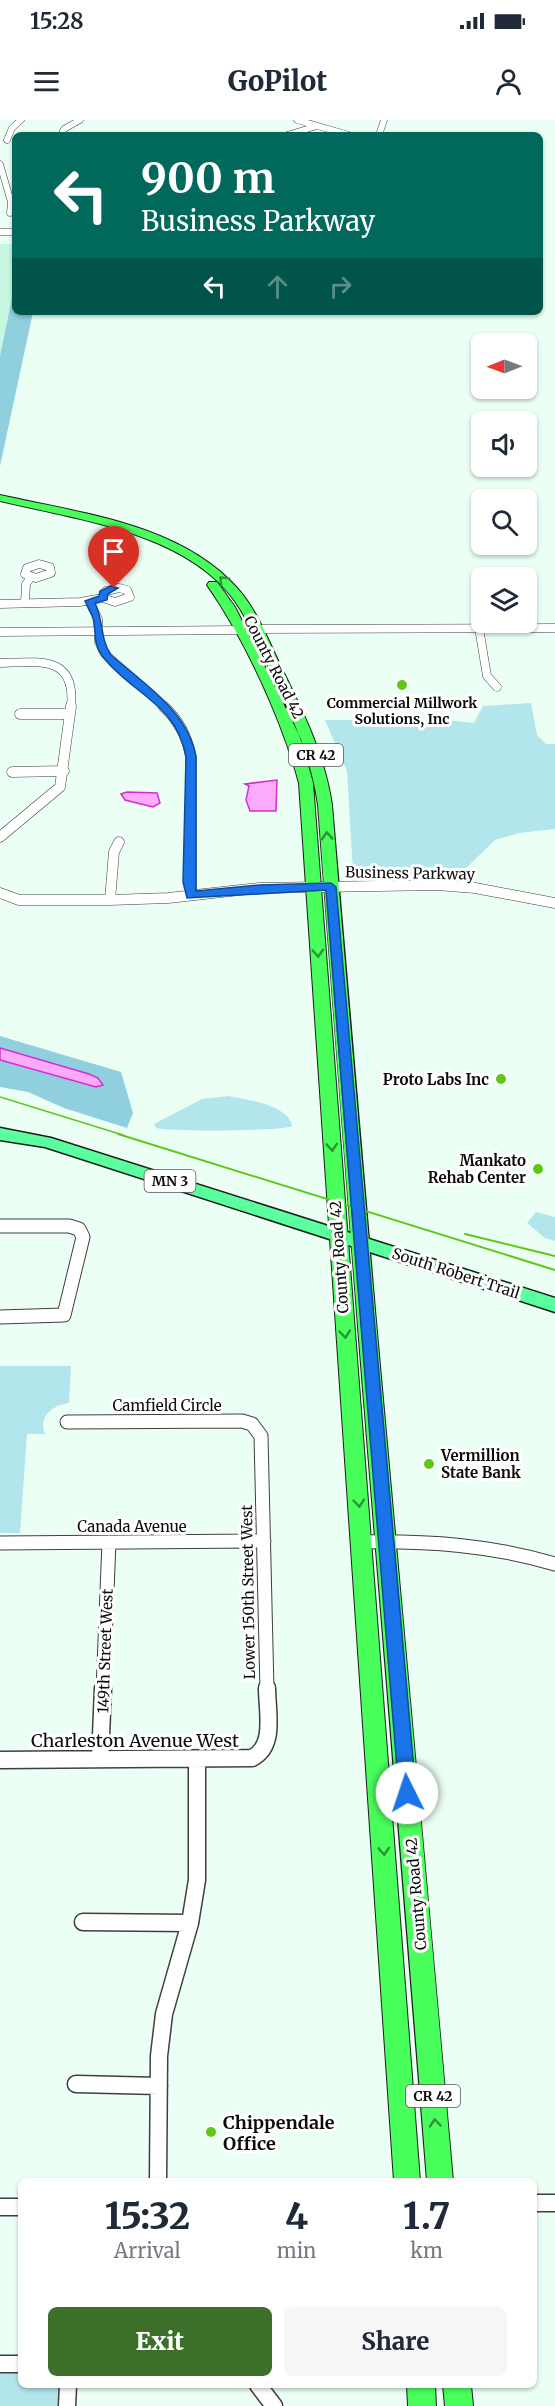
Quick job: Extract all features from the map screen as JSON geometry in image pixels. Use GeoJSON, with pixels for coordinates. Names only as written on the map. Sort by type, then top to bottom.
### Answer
{"type":"FeatureCollection","features":[{"type":"Feature","properties":{"kind":"highway","name":"County Road 42"},"geometry":{"type":"LineString","coordinates":[[0,498],[132,532],[179,550],[206,566],[228,585],[250,631],[302,761],[308,793],[337,1234],[362,1542],[407,2178]]}},
{"type":"Feature","properties":{"kind":"highway","name":"County Road 42"},"geometry":{"type":"LineString","coordinates":[[0,505],[130,539],[167,553],[198,572],[216,589],[250,631],[302,722],[318,759],[324,793],[358,1241],[387,1541],[440,2178]]}},
{"type":"Feature","properties":{"kind":"highway"},"geometry":{"type":"LineString","coordinates":[[368,1624],[372,1646],[386,1805],[392,1818],[411,1839]]}},
{"type":"Feature","properties":{"kind":"highway"},"geometry":{"type":"LineString","coordinates":[[421,2388],[423,2406]]}},
{"type":"Feature","properties":{"kind":"highway"},"geometry":{"type":"LineString","coordinates":[[457,2388],[459,2406]]}},
{"type":"Feature","properties":{"kind":"main road","name":"MN 3"},"geometry":{"type":"LineString","coordinates":[[0,1134],[46,1142],[358,1241]]}},
{"type":"Feature","properties":{"kind":"main road","name":"South Robert Trail"},"geometry":{"type":"LineString","coordinates":[[358,1241],[555,1305]]}},
{"type":"Feature","properties":{"kind":"street"},"geometry":{"type":"LineString","coordinates":[[8,140],[12,128],[21,120]]}},
{"type":"Feature","properties":{"kind":"street"},"geometry":{"type":"LineString","coordinates":[[62,132],[80,120]]}},
{"type":"Feature","properties":{"kind":"street"},"geometry":{"type":"LineString","coordinates":[[297,120],[339,132]]}},
{"type":"Feature","properties":{"kind":"street"},"geometry":{"type":"LineString","coordinates":[[298,132],[319,126]]}},
{"type":"Feature","properties":{"kind":"street"},"geometry":{"type":"LineString","coordinates":[[0,140],[12,140]]}},
{"type":"Feature","properties":{"kind":"street"},"geometry":{"type":"LineString","coordinates":[[0,164],[12,199]]}},
{"type":"Feature","properties":{"kind":"street"},"geometry":{"type":"LineString","coordinates":[[25,603],[26,584],[31,578]]}},
{"type":"Feature","properties":{"kind":"street"},"geometry":{"type":"LineString","coordinates":[[0,604],[89,601],[103,598]]}},
{"type":"Feature","properties":{"kind":"street"},"geometry":{"type":"LineString","coordinates":[[89,601],[98,618],[99,645],[107,657],[170,711],[188,739],[191,757],[189,882],[191,895]]}},
{"type":"Feature","properties":{"kind":"street"},"geometry":{"type":"LineString","coordinates":[[0,632],[471,628]]}},
{"type":"Feature","properties":{"kind":"street"},"geometry":{"type":"LineString","coordinates":[[537,628],[555,628]]}},
{"type":"Feature","properties":{"kind":"street"},"geometry":{"type":"LineString","coordinates":[[480,633],[487,676],[497,687]]}},
{"type":"Feature","properties":{"kind":"street"},"geometry":{"type":"LineString","coordinates":[[0,663],[46,664],[64,672],[72,683],[63,780],[54,794],[0,837]]}},
{"type":"Feature","properties":{"kind":"street"},"geometry":{"type":"LineString","coordinates":[[20,714],[70,714]]}},
{"type":"Feature","properties":{"kind":"street"},"geometry":{"type":"LineString","coordinates":[[12,771],[64,771]]}},
{"type":"Feature","properties":{"kind":"street"},"geometry":{"type":"LineString","coordinates":[[110,900],[114,852],[119,842]]}},
{"type":"Feature","properties":{"kind":"street","name":"Business Parkway"},"geometry":{"type":"LineString","coordinates":[[2,894],[19,900],[110,900],[228,892],[450,886],[488,890],[555,903]]}},
{"type":"Feature","properties":{"kind":"street","name":"Business Parkway"},"geometry":{"type":"LineString","coordinates":[[331,890],[486,896],[555,910]]}},
{"type":"Feature","properties":{"kind":"street"},"geometry":{"type":"LineString","coordinates":[[0,1226],[69,1226],[80,1229],[83,1237],[64,1315],[0,1317]]}},
{"type":"Feature","properties":{"kind":"street","name":"Camfield Circle"},"geometry":{"type":"LineString","coordinates":[[67,1422],[242,1421],[252,1424],[261,1436]]}},
{"type":"Feature","properties":{"kind":"street","name":"Lower 150th Street West"},"geometry":{"type":"LineString","coordinates":[[261,1436],[268,1743],[266,1748]]}},
{"type":"Feature","properties":{"kind":"street"},"geometry":{"type":"LineString","coordinates":[[362,1542],[437,1540],[485,1546],[555,1563]]}},
{"type":"Feature","properties":{"kind":"street","name":"Canada Avenue"},"geometry":{"type":"LineString","coordinates":[[0,1543],[264,1541]]}},
{"type":"Feature","properties":{"kind":"street","name":"149th Street West"},"geometry":{"type":"LineString","coordinates":[[100,1760],[109,1542]]}},
{"type":"Feature","properties":{"kind":"street","name":"Charleston Avenue West"},"geometry":{"type":"LineString","coordinates":[[0,1760],[252,1758],[266,1748]]}},
{"type":"Feature","properties":{"kind":"street"},"geometry":{"type":"LineString","coordinates":[[158,2178],[159,2086],[164,2014],[190,1923],[198,1868],[197,1759]]}},
{"type":"Feature","properties":{"kind":"street"},"geometry":{"type":"LineString","coordinates":[[83,1923],[190,1923]]}},
{"type":"Feature","properties":{"kind":"street"},"geometry":{"type":"LineString","coordinates":[[76,2084],[159,2086]]}},
{"type":"Feature","properties":{"kind":"street"},"geometry":{"type":"LineString","coordinates":[[537,2203],[555,2203]]}},
{"type":"Feature","properties":{"kind":"street"},"geometry":{"type":"LineString","coordinates":[[0,2207],[18,2207]]}},
{"type":"Feature","properties":{"kind":"street"},"geometry":{"type":"LineString","coordinates":[[0,2364],[18,2364]]}},
{"type":"Feature","properties":{"kind":"street"},"geometry":{"type":"LineString","coordinates":[[67,2406],[68,2388]]}},
{"type":"Feature","properties":{"kind":"street"},"geometry":{"type":"LineString","coordinates":[[263,2388],[274,2406]]}},
{"type":"Feature","properties":{"kind":"green space"},"geometry":{"type":"Polygon","coordinates":[[[0,244],[12,244],[12,299],[0,359],[0,244]]]}},
{"type":"Feature","properties":{"kind":"shaded area"},"geometry":{"type":"Polygon","coordinates":[[[12,298],[12,315],[32,315],[0,466],[0,356],[12,298]]]}},
{"type":"Feature","properties":{"kind":"shaded area"},"geometry":{"type":"Polygon","coordinates":[[[531,703],[537,735],[546,744],[555,744],[555,829],[519,833],[495,840],[458,876],[353,872],[347,771],[325,720],[444,720],[474,723],[483,706],[531,703]]]}},
{"type":"Feature","properties":{"kind":"shaded area"},"geometry":{"type":"Polygon","coordinates":[[[277,780],[276,811],[250,811],[246,800],[249,786],[245,784],[277,780]]]}},
{"type":"Feature","properties":{"kind":"shaded area"},"geometry":{"type":"Polygon","coordinates":[[[127,792],[157,793],[160,803],[153,807],[125,800],[121,794],[127,792]]]}},
{"type":"Feature","properties":{"kind":"shaded area"},"geometry":{"type":"Polygon","coordinates":[[[0,1036],[121,1072],[133,1113],[127,1128],[64,1108],[28,1092],[0,1087],[0,1036]]]}},
{"type":"Feature","properties":{"kind":"shaded area"},"geometry":{"type":"Polygon","coordinates":[[[0,1048],[89,1074],[98,1078],[103,1085],[96,1087],[0,1060],[0,1048]]]}},
{"type":"Feature","properties":{"kind":"shaded area"},"geometry":{"type":"Polygon","coordinates":[[[228,1096],[255,1101],[275,1108],[289,1119],[292,1126],[249,1130],[203,1130],[156,1128],[154,1124],[202,1099],[228,1096]]]}},
{"type":"Feature","properties":{"kind":"shaded area"},"geometry":{"type":"Polygon","coordinates":[[[536,1212],[555,1217],[555,1241],[545,1238],[527,1223],[536,1212]]]}},
{"type":"Feature","properties":{"kind":"shaded area"},"geometry":{"type":"Polygon","coordinates":[[[0,1366],[71,1366],[69,1403],[48,1412],[43,1428],[45,1434],[27,1434],[20,1533],[0,1533],[0,1366]]]}},
{"type":"Feature","properties":{"kind":"shaded area"},"geometry":{"type":"Polygon","coordinates":[[[0,2364],[18,2364],[18,2388],[69,2388],[68,2406],[0,2406],[0,2364]]]}},
{"type":"Feature","properties":{"kind":"railway"},"geometry":{"type":"LineString","coordinates":[[0,1097],[123,1135]]}},
{"type":"Feature","properties":{"kind":"railway"},"geometry":{"type":"LineString","coordinates":[[118,1134],[555,1270]]}},
{"type":"Feature","properties":{"kind":"railway"},"geometry":{"type":"LineString","coordinates":[[465,1234],[555,1256]]}},
{"type":"Feature","properties":{"kind":"place","name":"Commercial Millwork Solutions, Inc"},"geometry":{"type":"Point","coordinates":[402,685]}},
{"type":"Feature","properties":{"kind":"place","name":"Proto Labs Inc"},"geometry":{"type":"Point","coordinates":[501,1079]}},
{"type":"Feature","properties":{"kind":"place","name":"Mankato Rehab Center"},"geometry":{"type":"Point","coordinates":[538,1169]}},
{"type":"Feature","properties":{"kind":"place","name":"Vermillion State Bank"},"geometry":{"type":"Point","coordinates":[429,1464]}},
{"type":"Feature","properties":{"kind":"place","name":"Chippendale Office"},"geometry":{"type":"Point","coordinates":[211,2132]}},
{"type":"Feature","properties":{"kind":"route"},"geometry":{"type":"LineString","coordinates":[[114,588],[103,593],[103,598],[89,601],[98,618],[99,645],[107,657],[170,711],[188,739],[191,757],[189,882],[191,895],[259,888],[331,887],[358,1241],[387,1541],[407,1793]]}}]}
